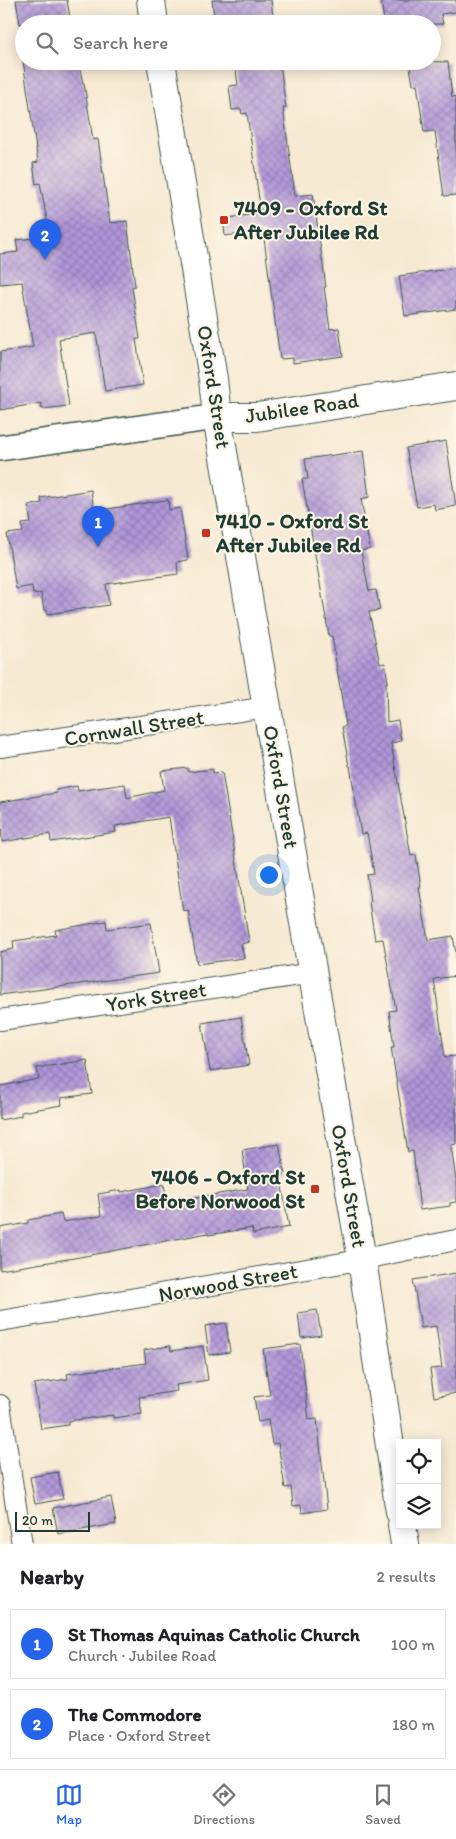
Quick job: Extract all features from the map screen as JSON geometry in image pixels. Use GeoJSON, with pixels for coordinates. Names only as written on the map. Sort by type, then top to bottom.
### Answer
{"type":"FeatureCollection","features":[{"type":"Feature","properties":{"kind":"main road"},"geometry":{"type":"LineString","coordinates":[[150,0],[152,15]]}},
{"type":"Feature","properties":{"kind":"main road","name":"Oxford Street"},"geometry":{"type":"LineString","coordinates":[[162,70],[213,380],[217,417],[362,1260],[396,1487]]}},
{"type":"Feature","properties":{"kind":"main road","name":"Jubilee Road"},"geometry":{"type":"LineString","coordinates":[[217,417],[257,417],[456,386]]}},
{"type":"Feature","properties":{"kind":"main road"},"geometry":{"type":"LineString","coordinates":[[403,1529],[405,1544]]}},
{"type":"Feature","properties":{"kind":"street","name":"Jubilee Road"},"geometry":{"type":"LineString","coordinates":[[0,448],[217,417]]}},
{"type":"Feature","properties":{"kind":"street","name":"Cornwall Street"},"geometry":{"type":"LineString","coordinates":[[0,747],[267,707]]}},
{"type":"Feature","properties":{"kind":"street","name":"York Street"},"geometry":{"type":"LineString","coordinates":[[0,1020],[313,973]]}},
{"type":"Feature","properties":{"kind":"street","name":"Norwood Street"},"geometry":{"type":"LineString","coordinates":[[0,1322],[362,1260],[456,1240]]}},
{"type":"Feature","properties":{"kind":"street"},"geometry":{"type":"LineString","coordinates":[[0,1405],[22,1544]]}},
{"type":"Feature","properties":{"kind":"building"},"geometry":{"type":"Polygon","coordinates":[[[16,0],[67,0],[70,15],[18,15],[16,0]]]}},
{"type":"Feature","properties":{"kind":"building"},"geometry":{"type":"Polygon","coordinates":[[[212,0],[271,0],[273,15],[214,15],[212,0]]]}},
{"type":"Feature","properties":{"kind":"building"},"geometry":{"type":"Polygon","coordinates":[[[381,0],[456,0],[456,12],[441,14],[443,24],[441,24],[441,15],[383,15],[381,0]]]}},
{"type":"Feature","properties":{"kind":"building"},"geometry":{"type":"Polygon","coordinates":[[[441,62],[448,62],[452,97],[456,96],[456,195],[444,196],[435,131],[424,132],[417,84],[413,85],[410,70],[441,70],[441,62]]]}},
{"type":"Feature","properties":{"kind":"building"},"geometry":{"type":"Polygon","coordinates":[[[24,70],[80,70],[84,83],[93,140],[98,139],[110,223],[127,221],[135,286],[132,287],[140,339],[136,339],[143,385],[105,391],[96,333],[59,339],[69,406],[42,409],[41,403],[0,410],[0,352],[33,347],[22,282],[0,284],[0,254],[18,252],[16,240],[50,236],[40,183],[36,184],[33,163],[38,162],[24,70]]]}},
{"type":"Feature","properties":{"kind":"building"},"geometry":{"type":"Polygon","coordinates":[[[236,70],[281,70],[286,108],[283,108],[295,196],[313,194],[330,329],[339,328],[343,356],[293,363],[293,358],[280,359],[263,231],[225,236],[223,219],[261,213],[247,113],[242,114],[241,109],[232,110],[229,86],[238,85],[236,70]]]}},
{"type":"Feature","properties":{"kind":"building"},"geometry":{"type":"Polygon","coordinates":[[[456,268],[456,309],[405,316],[399,276],[456,268]]]}},
{"type":"Feature","properties":{"kind":"building"},"geometry":{"type":"Polygon","coordinates":[[[446,441],[456,506],[435,510],[434,504],[417,507],[406,448],[446,441]]]}},
{"type":"Feature","properties":{"kind":"building"},"geometry":{"type":"Polygon","coordinates":[[[363,451],[369,497],[361,499],[370,549],[361,551],[369,591],[376,590],[380,610],[369,612],[380,664],[385,663],[388,682],[386,682],[387,722],[398,720],[401,741],[391,743],[411,856],[416,855],[421,887],[419,887],[428,940],[453,936],[456,953],[456,976],[434,979],[445,1057],[456,1056],[456,1144],[451,1145],[456,1180],[456,1202],[450,1203],[450,1206],[420,1210],[413,1151],[408,1152],[391,1047],[394,1047],[389,1011],[396,1010],[383,939],[375,940],[367,875],[374,874],[367,833],[361,834],[342,727],[346,726],[332,636],[329,636],[302,479],[308,479],[305,459],[363,451]]]}},
{"type":"Feature","properties":{"kind":"building"},"geometry":{"type":"Polygon","coordinates":[[[91,490],[94,511],[166,500],[168,500],[169,510],[180,508],[188,560],[177,562],[178,574],[106,584],[109,605],[47,614],[47,610],[44,610],[41,593],[33,594],[32,586],[16,589],[7,534],[23,532],[22,524],[31,523],[28,506],[42,503],[41,498],[91,490]]]}},
{"type":"Feature","properties":{"kind":"building"},"geometry":{"type":"Polygon","coordinates":[[[188,768],[188,772],[213,769],[213,773],[222,772],[249,942],[241,944],[244,958],[197,964],[188,910],[183,911],[169,817],[115,826],[116,832],[51,842],[50,834],[2,842],[0,802],[57,793],[56,790],[77,786],[78,791],[125,784],[127,798],[164,790],[161,771],[188,768]]]}},
{"type":"Feature","properties":{"kind":"building"},"geometry":{"type":"Polygon","coordinates":[[[106,921],[107,929],[151,923],[159,973],[0,995],[0,952],[14,949],[13,941],[56,935],[55,930],[106,921]]]}},
{"type":"Feature","properties":{"kind":"building"},"geometry":{"type":"Polygon","coordinates":[[[241,1017],[249,1065],[210,1071],[202,1023],[241,1017]]]}},
{"type":"Feature","properties":{"kind":"building"},"geometry":{"type":"Polygon","coordinates":[[[87,1060],[92,1094],[61,1098],[62,1105],[21,1112],[21,1116],[0,1120],[0,1086],[39,1079],[37,1068],[87,1060]]]}},
{"type":"Feature","properties":{"kind":"building"},"geometry":{"type":"Polygon","coordinates":[[[279,1144],[285,1174],[280,1175],[289,1227],[253,1234],[252,1228],[208,1235],[208,1233],[0,1270],[0,1228],[28,1223],[28,1220],[61,1214],[63,1222],[101,1216],[98,1194],[121,1190],[121,1192],[164,1184],[167,1203],[248,1189],[242,1150],[279,1144]]]}},
{"type":"Feature","properties":{"kind":"building"},"geometry":{"type":"Polygon","coordinates":[[[456,1273],[456,1393],[434,1397],[430,1369],[442,1368],[436,1326],[421,1328],[413,1280],[456,1273]]]}},
{"type":"Feature","properties":{"kind":"building"},"geometry":{"type":"Polygon","coordinates":[[[317,1310],[321,1335],[301,1338],[298,1313],[317,1310]]]}},
{"type":"Feature","properties":{"kind":"building"},"geometry":{"type":"Polygon","coordinates":[[[226,1323],[230,1352],[209,1355],[205,1326],[226,1323]]]}},
{"type":"Feature","properties":{"kind":"building"},"geometry":{"type":"Polygon","coordinates":[[[300,1344],[309,1420],[317,1419],[327,1509],[302,1513],[301,1505],[293,1506],[291,1487],[285,1488],[278,1443],[272,1444],[268,1420],[258,1422],[254,1397],[270,1395],[263,1349],[300,1344]]]}},
{"type":"Feature","properties":{"kind":"building"},"geometry":{"type":"Polygon","coordinates":[[[170,1346],[171,1351],[203,1346],[208,1380],[176,1385],[177,1391],[139,1397],[142,1414],[113,1418],[113,1415],[68,1421],[68,1425],[41,1429],[34,1384],[68,1379],[67,1374],[146,1363],[144,1350],[170,1346]]]}},
{"type":"Feature","properties":{"kind":"building"},"geometry":{"type":"Polygon","coordinates":[[[58,1472],[63,1499],[35,1504],[30,1477],[58,1472]]]}},
{"type":"Feature","properties":{"kind":"building"},"geometry":{"type":"Polygon","coordinates":[[[111,1497],[116,1524],[58,1534],[53,1508],[111,1497]]]}},
{"type":"Feature","properties":{"kind":"place","name":"7409 - Oxford St After Jubilee Rd"},"geometry":{"type":"Point","coordinates":[224,220]}},
{"type":"Feature","properties":{"kind":"place","name":"The Commodore"},"geometry":{"type":"Point","coordinates":[45,260]}},
{"type":"Feature","properties":{"kind":"place","name":"7410 - Oxford St After Jubilee Rd"},"geometry":{"type":"Point","coordinates":[206,533]}},
{"type":"Feature","properties":{"kind":"place","name":"St Thomas Aquinas Catholic Church"},"geometry":{"type":"Point","coordinates":[98,547]}},
{"type":"Feature","properties":{"kind":"place","name":"7406 - Oxford St Before Norwood St"},"geometry":{"type":"Point","coordinates":[315,1189]}}]}
